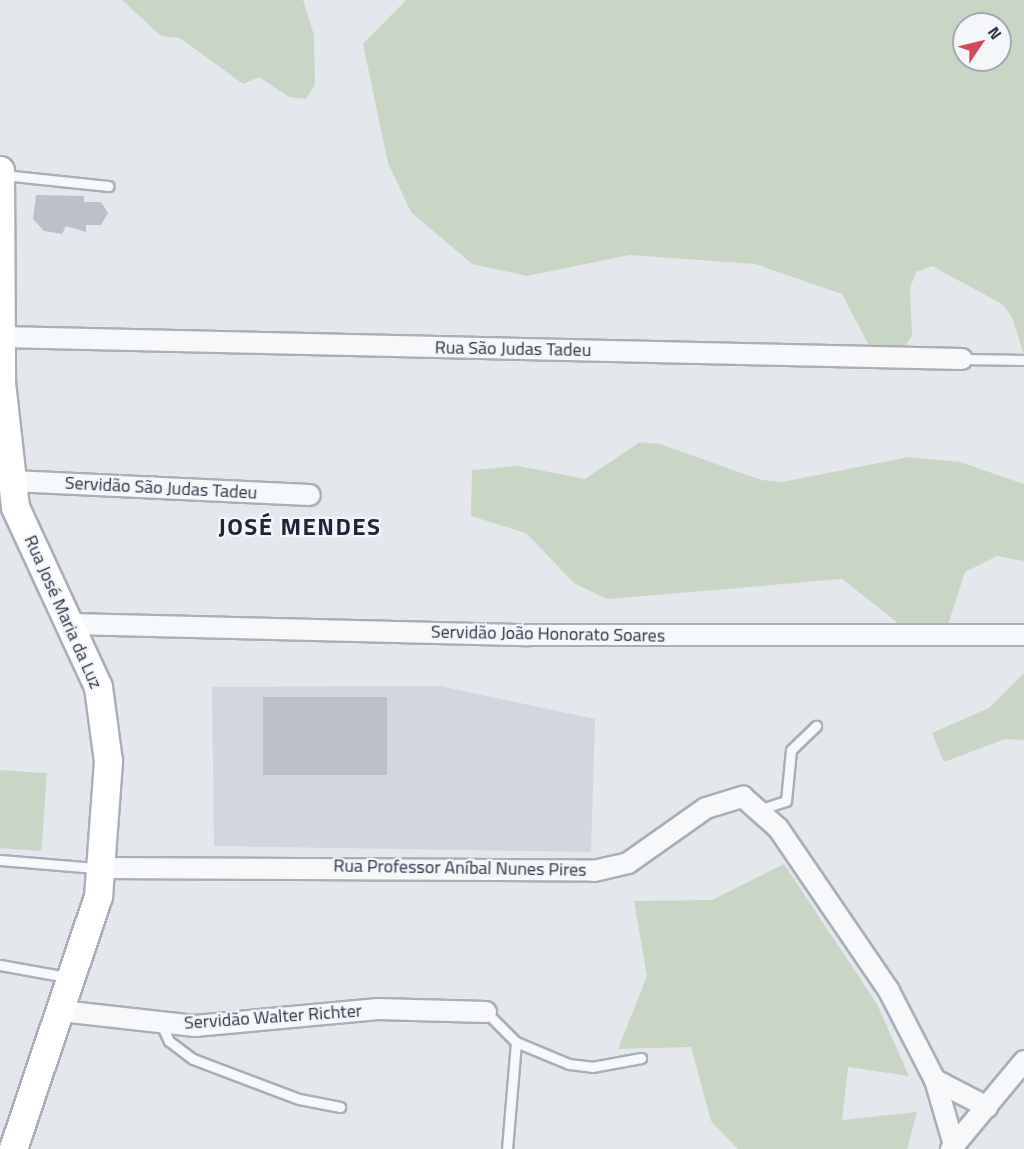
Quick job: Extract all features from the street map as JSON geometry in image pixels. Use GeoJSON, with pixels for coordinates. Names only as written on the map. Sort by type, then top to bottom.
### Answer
{"type":"FeatureCollection","features":[{"type":"Feature","properties":{"kind":"main road","name":"Rua José Maria da Luz"},"geometry":{"type":"LineString","coordinates":[[0,170],[1,382],[15,507],[72,624],[104,715],[108,783],[102,868],[72,978],[13,1149]]}},
{"type":"Feature","properties":{"kind":"street","name":"Rua São Judas Tadeu"},"geometry":{"type":"LineString","coordinates":[[2,337],[963,359]]}},
{"type":"Feature","properties":{"kind":"street","name":"Servidão São Judas Tadeu"},"geometry":{"type":"LineString","coordinates":[[12,481],[310,495]]}},
{"type":"Feature","properties":{"kind":"street","name":"Servidão João Honorato Soares"},"geometry":{"type":"LineString","coordinates":[[72,624],[528,634],[1024,635]]}},
{"type":"Feature","properties":{"kind":"street","name":"Rua Professor Aníbal Nunes Pires"},"geometry":{"type":"LineString","coordinates":[[102,868],[594,871],[628,863],[706,808],[743,796],[761,809]]}},
{"type":"Feature","properties":{"kind":"street"},"geometry":{"type":"LineString","coordinates":[[761,809],[872,964],[935,1080],[953,1147]]}},
{"type":"Feature","properties":{"kind":"street","name":"Servidão Walter Richter"},"geometry":{"type":"LineString","coordinates":[[61,1011],[161,1024],[246,1023],[411,1008],[486,1012]]}},
{"type":"Feature","properties":{"kind":"street"},"geometry":{"type":"LineString","coordinates":[[953,1147],[1024,1061]]}},
{"type":"Feature","properties":{"kind":"street"},"geometry":{"type":"LineString","coordinates":[[935,1080],[987,1107]]}},
{"type":"Feature","properties":{"kind":"lane"},"geometry":{"type":"LineString","coordinates":[[0,175],[108,186]]}},
{"type":"Feature","properties":{"kind":"lane","name":"Rua São Judas Tadeu"},"geometry":{"type":"LineString","coordinates":[[963,359],[1024,360]]}},
{"type":"Feature","properties":{"kind":"lane"},"geometry":{"type":"LineString","coordinates":[[761,809],[786,801],[791,750],[816,726]]}},
{"type":"Feature","properties":{"kind":"lane"},"geometry":{"type":"LineString","coordinates":[[0,860],[102,868]]}},
{"type":"Feature","properties":{"kind":"lane"},"geometry":{"type":"LineString","coordinates":[[0,965],[72,978]]}},
{"type":"Feature","properties":{"kind":"lane"},"geometry":{"type":"LineString","coordinates":[[486,1012],[516,1042],[568,1064],[592,1067],[641,1058]]}},
{"type":"Feature","properties":{"kind":"lane"},"geometry":{"type":"LineString","coordinates":[[161,1024],[169,1041],[193,1059],[299,1099],[340,1107]]}},
{"type":"Feature","properties":{"kind":"lane"},"geometry":{"type":"LineString","coordinates":[[507,1149],[516,1042]]}},
{"type":"Feature","properties":{"kind":"shaded area"},"geometry":{"type":"Polygon","coordinates":[[[440,686],[595,719],[591,852],[214,846],[212,687],[440,686]]]}},
{"type":"Feature","properties":{"kind":"green space"},"geometry":{"type":"Polygon","coordinates":[[[122,0],[303,0],[314,35],[315,85],[306,99],[289,97],[259,77],[243,84],[180,38],[161,36],[122,0]]]}},
{"type":"Feature","properties":{"kind":"green space"},"geometry":{"type":"Polygon","coordinates":[[[406,0],[1024,0],[1024,355],[1012,317],[1002,304],[932,266],[916,272],[910,288],[912,336],[902,350],[873,353],[842,294],[755,264],[629,255],[527,276],[472,264],[411,212],[388,163],[363,44],[406,0]]]}},
{"type":"Feature","properties":{"kind":"green space"},"geometry":{"type":"Polygon","coordinates":[[[640,442],[660,444],[761,480],[782,482],[909,457],[960,462],[1024,484],[1024,561],[997,556],[965,572],[944,637],[912,634],[842,579],[607,599],[574,583],[526,533],[471,516],[472,470],[518,466],[585,479],[640,442]]]}},
{"type":"Feature","properties":{"kind":"green space"},"geometry":{"type":"Polygon","coordinates":[[[1024,673],[1024,740],[1005,739],[944,762],[932,733],[989,708],[1024,673]]]}},
{"type":"Feature","properties":{"kind":"green space"},"geometry":{"type":"Polygon","coordinates":[[[0,770],[47,773],[41,851],[0,848],[0,770]]]}},
{"type":"Feature","properties":{"kind":"green space"},"geometry":{"type":"Polygon","coordinates":[[[784,864],[877,1004],[909,1076],[848,1067],[842,1120],[917,1112],[907,1149],[738,1149],[711,1121],[691,1047],[618,1049],[647,976],[634,901],[712,900],[784,864]]]}},
{"type":"Feature","properties":{"kind":"building"},"geometry":{"type":"Polygon","coordinates":[[[36,195],[84,196],[84,202],[101,202],[108,213],[101,225],[86,225],[86,232],[66,226],[62,234],[44,231],[33,219],[36,195]]]}},
{"type":"Feature","properties":{"kind":"building"},"geometry":{"type":"Polygon","coordinates":[[[263,697],[387,697],[387,775],[263,775],[263,697]]]}},
{"type":"Feature","properties":{"kind":"district","name":"JOSÉ MENDES"},"geometry":{"type":"Point","coordinates":[300,527]}}]}
